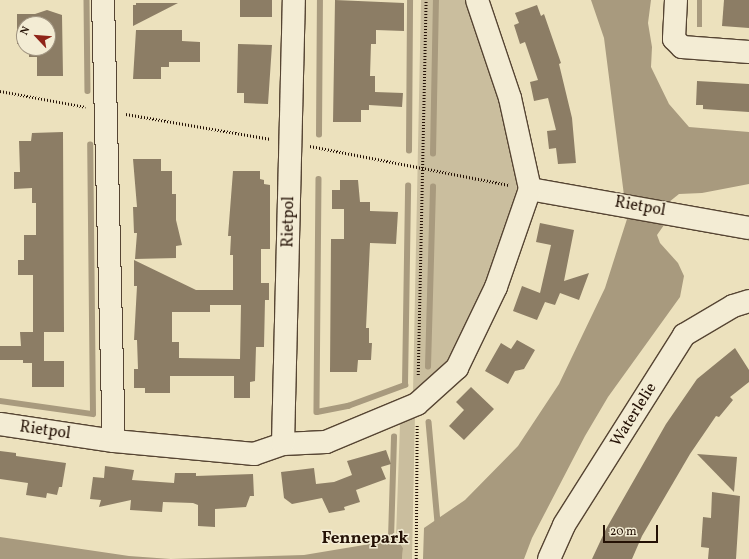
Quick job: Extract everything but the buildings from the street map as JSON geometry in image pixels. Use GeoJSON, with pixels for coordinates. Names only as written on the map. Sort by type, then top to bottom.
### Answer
{"type":"FeatureCollection","features":[{"type":"Feature","properties":{"kind":"street"},"geometry":{"type":"LineString","coordinates":[[102,0],[114,441]]}},
{"type":"Feature","properties":{"kind":"street","name":"Rietpol"},"geometry":{"type":"LineString","coordinates":[[283,444],[294,0]]}},
{"type":"Feature","properties":{"kind":"street"},"geometry":{"type":"LineString","coordinates":[[477,0],[510,98],[530,189]]}},
{"type":"Feature","properties":{"kind":"street"},"geometry":{"type":"LineString","coordinates":[[676,0],[674,39],[682,47],[749,52]]}},
{"type":"Feature","properties":{"kind":"street","name":"Rietpol"},"geometry":{"type":"LineString","coordinates":[[0,424],[114,441],[254,454],[283,444],[326,442],[418,404],[457,368],[496,287],[530,189],[669,212],[749,228]]}},
{"type":"Feature","properties":{"kind":"street","name":"Waterlelie"},"geometry":{"type":"LineString","coordinates":[[550,559],[564,525],[684,335],[733,306],[749,302]]}},
{"type":"Feature","properties":{"kind":"path"},"geometry":{"type":"LineString","coordinates":[[416,559],[426,0]]}},
{"type":"Feature","properties":{"kind":"path"},"geometry":{"type":"LineString","coordinates":[[0,91],[105,111],[290,142],[530,189]]}},
{"type":"Feature","properties":{"kind":"shaded area"},"geometry":{"type":"Polygon","coordinates":[[[421,0],[470,0],[502,87],[517,188],[490,285],[446,362],[413,393],[421,0]]]}},
{"type":"Feature","properties":{"kind":"shaded area"},"geometry":{"type":"Polygon","coordinates":[[[591,0],[651,0],[648,23],[652,47],[651,67],[669,104],[689,127],[749,132],[749,184],[702,193],[679,194],[669,202],[664,225],[657,235],[660,243],[678,263],[684,276],[680,297],[608,397],[585,436],[532,538],[524,559],[423,559],[424,528],[465,500],[518,446],[559,384],[605,288],[627,219],[604,38],[591,0]]]}},
{"type":"Feature","properties":{"kind":"shaded area"},"geometry":{"type":"Polygon","coordinates":[[[697,0],[702,0],[702,27],[697,27],[697,0]]]}},
{"type":"Feature","properties":{"kind":"shaded area"},"geometry":{"type":"Polygon","coordinates":[[[415,415],[412,559],[402,559],[403,548],[396,537],[400,424],[415,415]]]}},
{"type":"Feature","properties":{"kind":"shaded area"},"geometry":{"type":"Polygon","coordinates":[[[0,537],[129,556],[171,559],[0,559],[0,537]]]}},
{"type":"Feature","properties":{"kind":"shaded area"},"geometry":{"type":"Polygon","coordinates":[[[396,537],[403,548],[402,559],[171,559],[304,555],[382,542],[396,537]]]}},
{"type":"Feature","properties":{"kind":"waterway"},"geometry":{"type":"LineString","coordinates":[[87,0],[88,91]]}},
{"type":"Feature","properties":{"kind":"waterway"},"geometry":{"type":"LineString","coordinates":[[319,135],[320,0]]}},
{"type":"Feature","properties":{"kind":"waterway"},"geometry":{"type":"LineString","coordinates":[[409,151],[410,0]]}},
{"type":"Feature","properties":{"kind":"waterway"},"geometry":{"type":"LineString","coordinates":[[433,154],[436,0]]}},
{"type":"Feature","properties":{"kind":"waterway"},"geometry":{"type":"LineString","coordinates":[[0,401],[93,414],[90,145]]}},
{"type":"Feature","properties":{"kind":"waterway"},"geometry":{"type":"LineString","coordinates":[[319,179],[317,412],[348,406],[405,385],[408,186]]}},
{"type":"Feature","properties":{"kind":"waterway"},"geometry":{"type":"LineString","coordinates":[[428,367],[433,187]]}},
{"type":"Feature","properties":{"kind":"waterway"},"geometry":{"type":"LineString","coordinates":[[429,422],[438,523]]}},
{"type":"Feature","properties":{"kind":"waterway"},"geometry":{"type":"LineString","coordinates":[[391,539],[394,437]]}},
{"type":"Feature","properties":{"kind":"district","name":"Fennepark"},"geometry":{"type":"Point","coordinates":[365,539]}}]}
